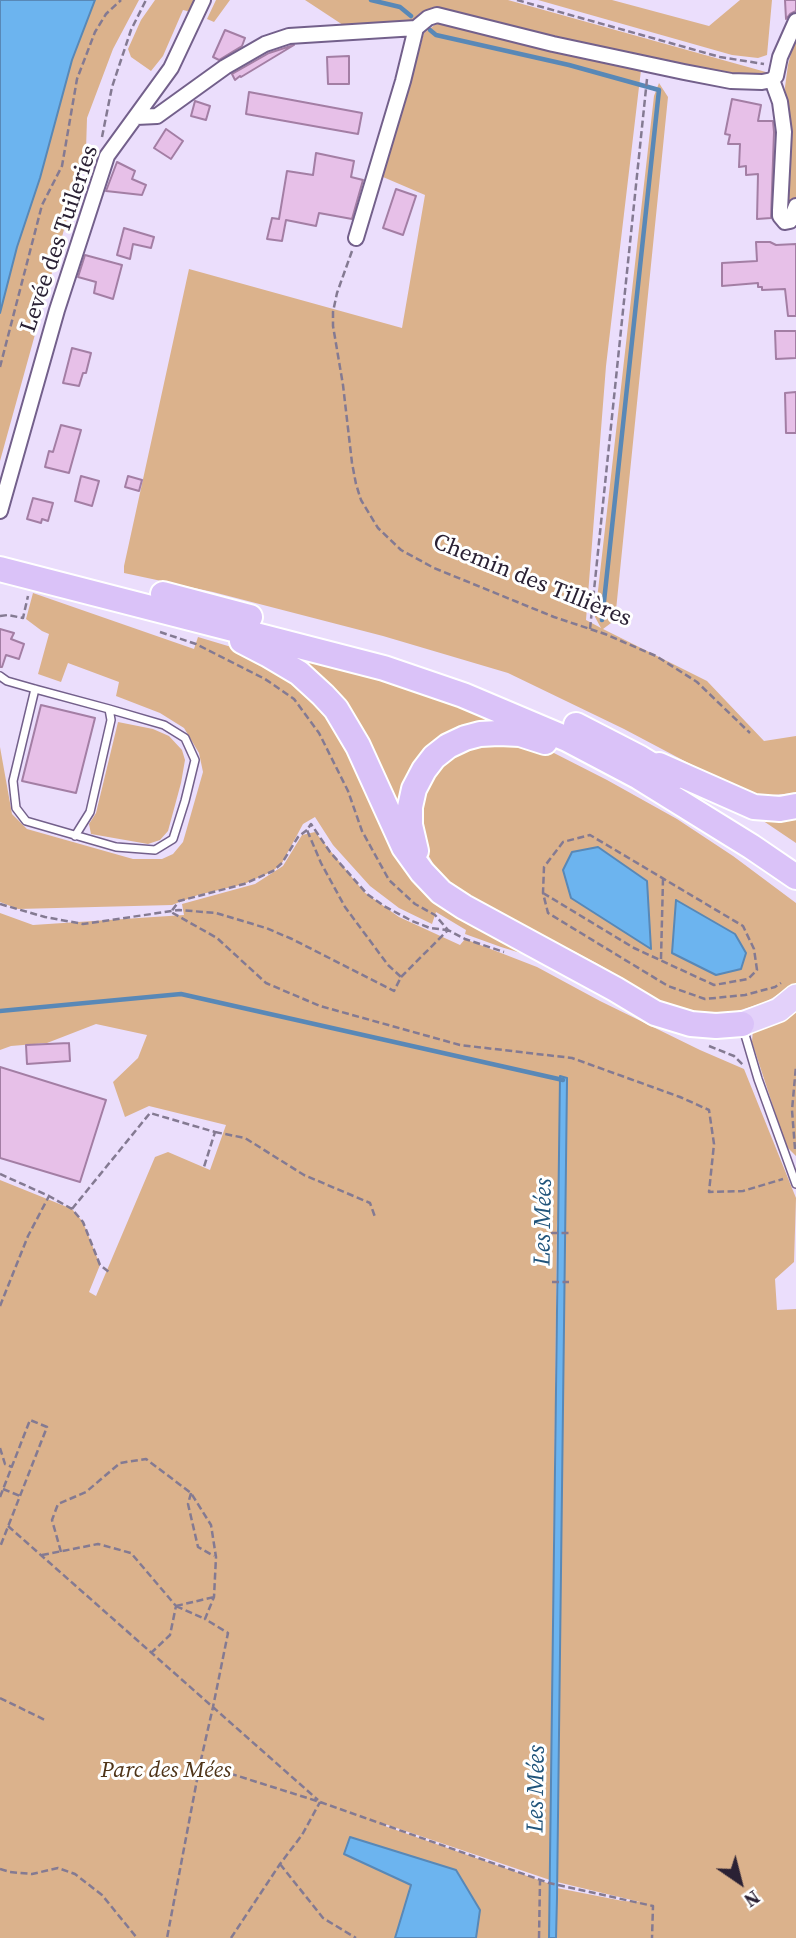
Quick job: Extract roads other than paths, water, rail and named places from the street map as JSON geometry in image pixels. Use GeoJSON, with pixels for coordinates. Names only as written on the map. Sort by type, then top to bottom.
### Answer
{"type":"FeatureCollection","features":[{"type":"Feature","properties":{"kind":"highway"},"geometry":{"type":"LineString","coordinates":[[13,568],[204,622],[384,668],[464,695],[640,768],[727,812],[796,859]]}},
{"type":"Feature","properties":{"kind":"highway"},"geometry":{"type":"LineString","coordinates":[[13,568],[367,647],[448,671],[567,721],[640,768],[796,877]]}},
{"type":"Feature","properties":{"kind":"highway"},"geometry":{"type":"LineString","coordinates":[[204,622],[299,673],[329,702],[358,746],[404,847],[441,892],[656,1013],[691,1024],[742,1024]]}},
{"type":"Feature","properties":{"kind":"highway"},"geometry":{"type":"LineString","coordinates":[[422,872],[410,825],[414,789],[434,757],[448,746],[480,734],[520,734],[709,786],[754,807],[780,809],[796,806]]}},
{"type":"Feature","properties":{"kind":"main road"},"geometry":{"type":"LineString","coordinates":[[742,1024],[779,1010],[791,988]]}},
{"type":"Feature","properties":{"kind":"street","name":"Levée des Tuileries"},"geometry":{"type":"LineString","coordinates":[[0,511],[57,310],[107,156],[171,68],[203,0]]}},
{"type":"Feature","properties":{"kind":"street"},"geometry":{"type":"LineString","coordinates":[[136,117],[157,116],[225,67],[265,44],[289,36],[416,28],[428,18],[437,15],[553,44],[684,72],[731,81],[762,82],[772,80],[776,76],[789,34],[796,21]]}},
{"type":"Feature","properties":{"kind":"street"},"geometry":{"type":"LineString","coordinates":[[356,238],[416,28]]}},
{"type":"Feature","properties":{"kind":"street"},"geometry":{"type":"LineString","coordinates":[[772,80],[780,102],[783,132],[780,216],[785,222],[790,221],[796,206]]}},
{"type":"Feature","properties":{"kind":"lane"},"geometry":{"type":"LineString","coordinates":[[0,676],[7,681],[109,709],[164,725],[185,738],[195,760],[173,839],[155,850],[116,847],[26,821],[16,808],[13,781],[36,689]]}},
{"type":"Feature","properties":{"kind":"lane"},"geometry":{"type":"LineString","coordinates":[[75,836],[90,812],[111,720],[109,709]]}},
{"type":"Feature","properties":{"kind":"lane"},"geometry":{"type":"LineString","coordinates":[[742,1024],[758,1079],[795,1180]]}},
{"type":"Feature","properties":{"kind":"water"},"geometry":{"type":"Polygon","coordinates":[[[0,0],[95,0],[72,60],[0,313],[0,0]]]}},
{"type":"Feature","properties":{"kind":"water"},"geometry":{"type":"Polygon","coordinates":[[[598,847],[647,881],[651,949],[571,898],[563,870],[572,852],[598,847]]]}},
{"type":"Feature","properties":{"kind":"water"},"geometry":{"type":"Polygon","coordinates":[[[676,900],[735,934],[746,953],[741,969],[716,975],[672,953],[676,900]]]}},
{"type":"Feature","properties":{"kind":"water"},"geometry":{"type":"Polygon","coordinates":[[[560,1076],[567,1078],[567,1081],[557,1898],[556,1938],[549,1938],[560,1076]]]}},
{"type":"Feature","properties":{"kind":"water"},"geometry":{"type":"Polygon","coordinates":[[[350,1837],[456,1870],[480,1910],[476,1938],[395,1938],[411,1885],[344,1854],[350,1837]]]}},
{"type":"Feature","properties":{"kind":"waterway"},"geometry":{"type":"LineString","coordinates":[[371,0],[400,7],[411,16]]}},
{"type":"Feature","properties":{"kind":"waterway"},"geometry":{"type":"LineString","coordinates":[[430,30],[436,35],[569,65],[659,90],[602,620]]}},
{"type":"Feature","properties":{"kind":"waterway","name":"Les Mées"},"geometry":{"type":"LineString","coordinates":[[0,1011],[181,994],[563,1080]]}},
{"type":"Feature","properties":{"kind":"park label","name":"Parc des Mées"},"geometry":{"type":"Point","coordinates":[166,1771]}}]}
